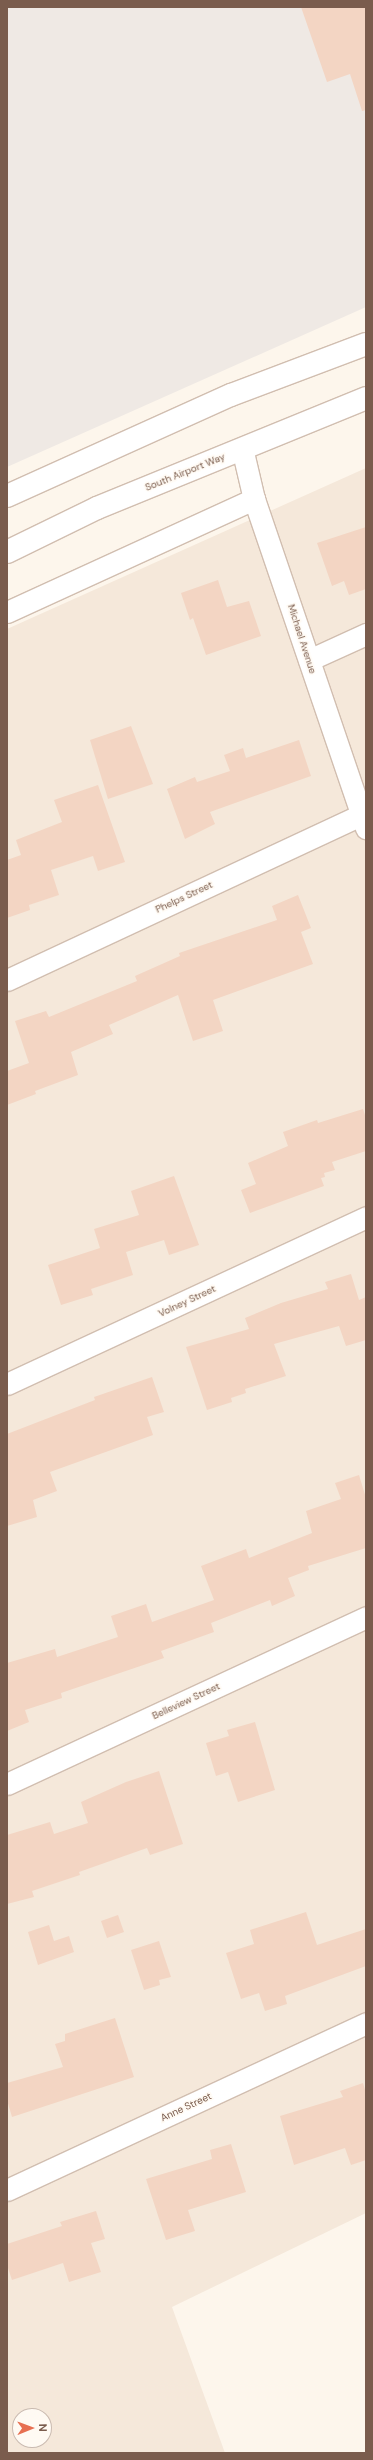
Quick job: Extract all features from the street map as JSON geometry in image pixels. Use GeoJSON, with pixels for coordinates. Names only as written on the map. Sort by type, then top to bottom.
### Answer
{"type":"FeatureCollection","features":[{"type":"Feature","properties":{"kind":"main road"},"geometry":{"type":"LineString","coordinates":[[7,496],[231,395],[366,344]]}},
{"type":"Feature","properties":{"kind":"main road","name":"South Airport Way"},"geometry":{"type":"LineString","coordinates":[[7,552],[97,508],[366,398]]}},
{"type":"Feature","properties":{"kind":"street","name":"Michael Avenue"},"geometry":{"type":"LineString","coordinates":[[242,448],[254,499],[364,821]]}},
{"type":"Feature","properties":{"kind":"street"},"geometry":{"type":"LineString","coordinates":[[7,612],[254,499]]}},
{"type":"Feature","properties":{"kind":"street"},"geometry":{"type":"LineString","coordinates":[[309,660],[366,634]]}},
{"type":"Feature","properties":{"kind":"street","name":"Phelps Street"},"geometry":{"type":"LineString","coordinates":[[7,980],[364,821]]}},
{"type":"Feature","properties":{"kind":"street","name":"Volney Street"},"geometry":{"type":"LineString","coordinates":[[7,1384],[366,1217]]}},
{"type":"Feature","properties":{"kind":"street","name":"Belleview Street"},"geometry":{"type":"LineString","coordinates":[[7,1784],[366,1617]]}},
{"type":"Feature","properties":{"kind":"street","name":"Anne Street"},"geometry":{"type":"LineString","coordinates":[[7,2190],[366,2023]]}},
{"type":"Feature","properties":{"kind":"shaded area"},"geometry":{"type":"Polygon","coordinates":[[[7,7],[366,7],[366,307],[7,467],[7,7]]]}},
{"type":"Feature","properties":{"kind":"shaded area"},"geometry":{"type":"Polygon","coordinates":[[[366,468],[366,2213],[172,2307],[225,2453],[7,2453],[7,629],[366,468]]]}},
{"type":"Feature","properties":{"kind":"building"},"geometry":{"type":"Polygon","coordinates":[[[301,7],[366,7],[366,110],[362,111],[350,74],[327,82],[301,7]]]}},
{"type":"Feature","properties":{"kind":"building"},"geometry":{"type":"Polygon","coordinates":[[[366,527],[366,589],[349,595],[344,581],[332,586],[317,543],[366,527]]]}},
{"type":"Feature","properties":{"kind":"building"},"geometry":{"type":"Polygon","coordinates":[[[218,580],[227,607],[249,601],[261,636],[206,655],[193,618],[190,620],[181,593],[218,580]]]}},
{"type":"Feature","properties":{"kind":"building"},"geometry":{"type":"Polygon","coordinates":[[[131,726],[153,784],[108,799],[90,740],[131,726]]]}},
{"type":"Feature","properties":{"kind":"building"},"geometry":{"type":"Polygon","coordinates":[[[299,740],[311,776],[210,812],[215,824],[185,839],[167,789],[195,777],[197,782],[230,771],[224,755],[243,748],[246,758],[299,740]]]}},
{"type":"Feature","properties":{"kind":"building"},"geometry":{"type":"Polygon","coordinates":[[[98,785],[125,862],[98,871],[93,856],[51,870],[59,895],[29,905],[30,910],[7,918],[7,860],[21,855],[16,840],[62,822],[54,800],[98,785]]]}},
{"type":"Feature","properties":{"kind":"building"},"geometry":{"type":"Polygon","coordinates":[[[298,895],[311,928],[301,932],[313,964],[213,1000],[223,1031],[193,1041],[178,995],[109,1025],[113,1034],[71,1052],[78,1075],[35,1091],[36,1094],[7,1105],[7,1071],[29,1063],[15,1021],[46,1011],[49,1017],[137,981],[135,976],[180,956],[179,953],[277,920],[272,906],[298,895]]]}},
{"type":"Feature","properties":{"kind":"building"},"geometry":{"type":"Polygon","coordinates":[[[363,1109],[366,1118],[366,1151],[332,1162],[335,1170],[324,1173],[325,1177],[321,1178],[324,1186],[250,1213],[241,1190],[256,1184],[248,1163],[288,1146],[283,1132],[317,1120],[318,1123],[363,1109]]]}},
{"type":"Feature","properties":{"kind":"building"},"geometry":{"type":"Polygon","coordinates":[[[174,1176],[199,1245],[169,1255],[164,1240],[126,1252],[133,1275],[91,1289],[93,1295],[61,1305],[48,1265],[100,1248],[94,1229],[139,1215],[131,1191],[174,1176]]]}},
{"type":"Feature","properties":{"kind":"building"},"geometry":{"type":"Polygon","coordinates":[[[351,1274],[359,1300],[366,1297],[366,1340],[346,1346],[339,1326],[274,1344],[286,1376],[245,1389],[246,1393],[231,1398],[232,1402],[207,1410],[186,1347],[249,1329],[245,1318],[281,1303],[328,1289],[325,1282],[351,1274]]]}},
{"type":"Feature","properties":{"kind":"building"},"geometry":{"type":"Polygon","coordinates":[[[152,1377],[164,1412],[147,1417],[153,1435],[50,1472],[57,1491],[33,1500],[37,1517],[7,1526],[7,1434],[95,1400],[94,1397],[152,1377]]]}},
{"type":"Feature","properties":{"kind":"building"},"geometry":{"type":"Polygon","coordinates":[[[359,1475],[366,1498],[366,1548],[308,1566],[309,1570],[288,1578],[295,1596],[272,1606],[270,1600],[211,1623],[214,1632],[161,1651],[164,1658],[61,1693],[62,1698],[25,1710],[29,1722],[7,1731],[7,1663],[55,1649],[57,1657],[118,1637],[111,1616],[146,1604],[152,1622],[214,1600],[201,1566],[246,1549],[249,1558],[312,1533],[306,1511],[341,1499],[335,1483],[359,1475]]]}},
{"type":"Feature","properties":{"kind":"building"},"geometry":{"type":"Polygon","coordinates":[[[255,1722],[275,1790],[238,1802],[228,1772],[216,1776],[206,1743],[229,1736],[227,1730],[255,1722]]]}},
{"type":"Feature","properties":{"kind":"building"},"geometry":{"type":"Polygon","coordinates":[[[159,1771],[183,1844],[150,1855],[147,1848],[79,1872],[80,1875],[32,1891],[34,1897],[7,1904],[7,1835],[50,1822],[54,1834],[88,1823],[81,1802],[126,1782],[159,1771]]]}},
{"type":"Feature","properties":{"kind":"building"},"geometry":{"type":"Polygon","coordinates":[[[306,1912],[317,1945],[366,1929],[366,1966],[285,1996],[287,2004],[265,2011],[259,1993],[241,1999],[226,1953],[254,1944],[250,1930],[306,1912]]]}},
{"type":"Feature","properties":{"kind":"building"},"geometry":{"type":"Polygon","coordinates":[[[118,1915],[124,1932],[107,1938],[101,1921],[118,1915]]]}},
{"type":"Feature","properties":{"kind":"building"},"geometry":{"type":"Polygon","coordinates":[[[49,1925],[54,1941],[69,1936],[74,1952],[38,1965],[28,1932],[49,1925]]]}},
{"type":"Feature","properties":{"kind":"building"},"geometry":{"type":"Polygon","coordinates":[[[159,1941],[171,1977],[159,1980],[160,1985],[144,1990],[131,1950],[159,1941]]]}},
{"type":"Feature","properties":{"kind":"building"},"geometry":{"type":"Polygon","coordinates":[[[115,2018],[134,2077],[12,2117],[7,2100],[7,2083],[63,2067],[55,2044],[65,2041],[65,2034],[115,2018]]]}},
{"type":"Feature","properties":{"kind":"building"},"geometry":{"type":"Polygon","coordinates":[[[363,2083],[366,2093],[366,2160],[351,2165],[345,2148],[294,2165],[280,2116],[343,2097],[340,2091],[363,2083]]]}},
{"type":"Feature","properties":{"kind":"building"},"geometry":{"type":"Polygon","coordinates":[[[231,2144],[246,2192],[188,2210],[195,2231],[166,2240],[146,2179],[212,2159],[210,2150],[231,2144]]]}},
{"type":"Feature","properties":{"kind":"building"},"geometry":{"type":"Polygon","coordinates":[[[96,2211],[105,2239],[91,2243],[101,2272],[69,2282],[63,2263],[12,2280],[7,2265],[7,2244],[62,2226],[60,2222],[96,2211]]]}}]}
